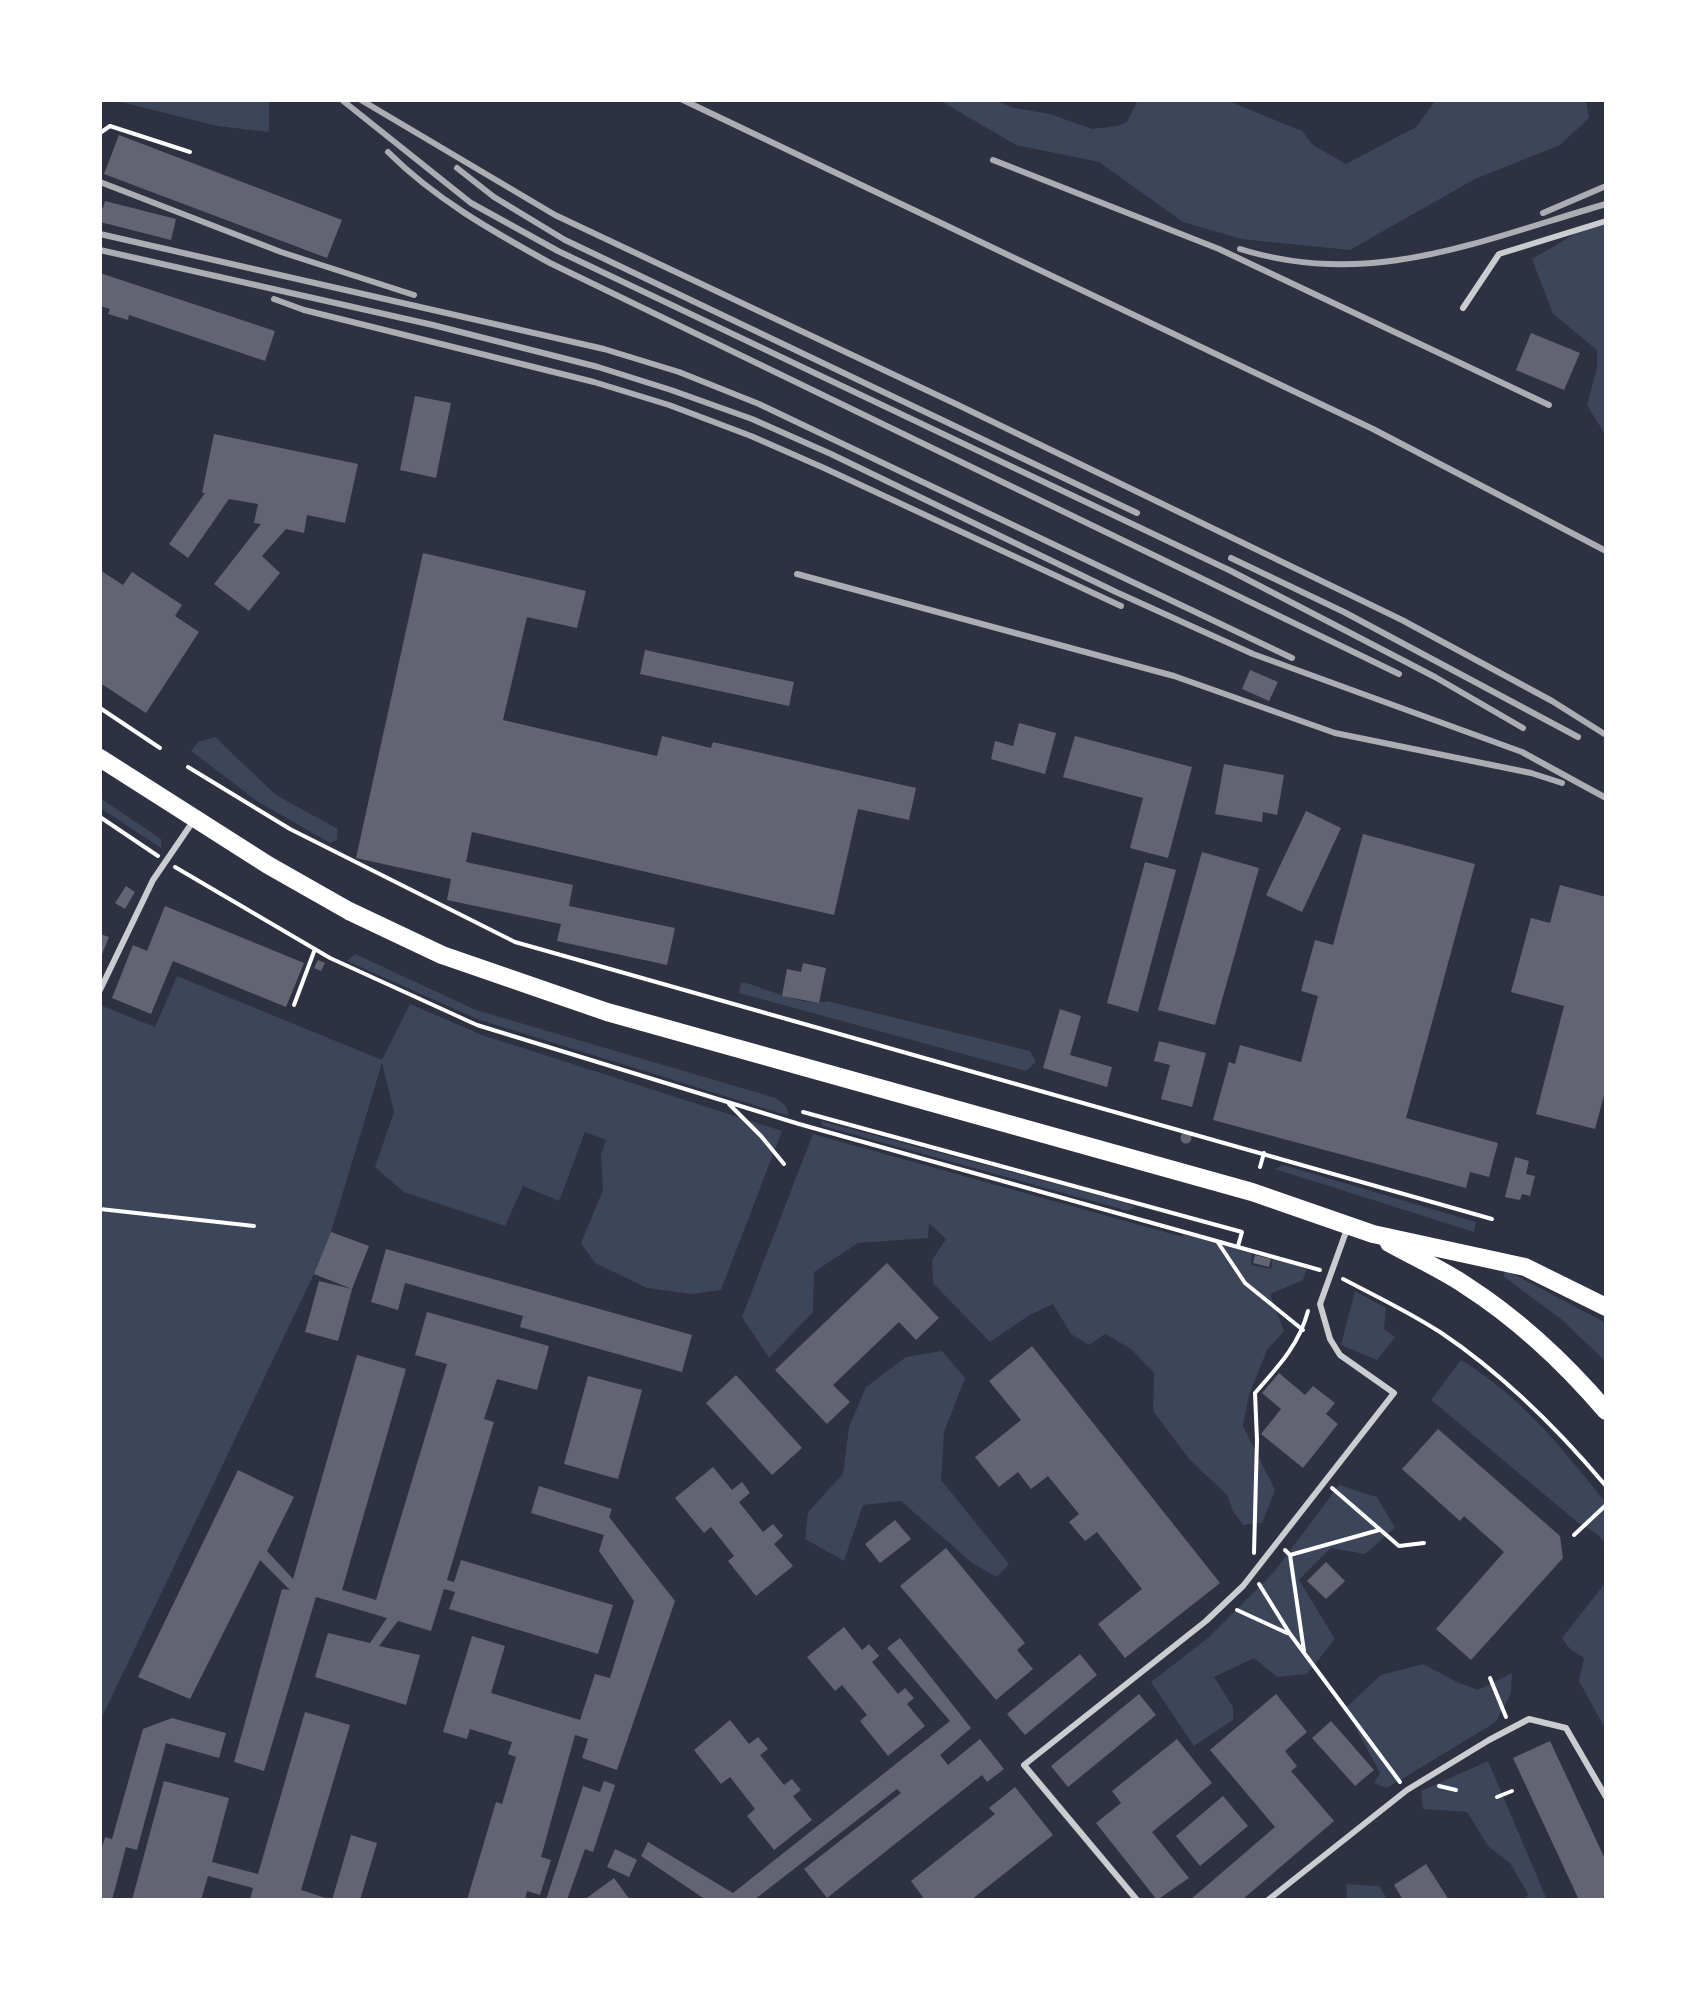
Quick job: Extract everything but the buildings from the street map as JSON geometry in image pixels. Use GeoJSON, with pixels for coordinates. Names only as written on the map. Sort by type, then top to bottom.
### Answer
{"type":"FeatureCollection","features":[{"type":"Feature","properties":{"kind":"main road"},"geometry":{"type":"LineString","coordinates":[[100,758],[194,820],[349,911],[442,955],[607,1012],[1252,1192],[1348,1227],[1525,1267],[1606,1307]]}},
{"type":"Feature","properties":{"kind":"main road"},"geometry":{"type":"LineString","coordinates":[[1373,1234],[1464,1284],[1523,1327],[1587,1388],[1606,1411]]}},
{"type":"Feature","properties":{"kind":"lane"},"geometry":{"type":"LineString","coordinates":[[1463,308],[1499,254],[1606,221]]}},
{"type":"Feature","properties":{"kind":"lane"},"geometry":{"type":"LineString","coordinates":[[100,990],[165,860],[194,820]]}},
{"type":"Feature","properties":{"kind":"lane"},"geometry":{"type":"LineString","coordinates":[[1137,1900],[1024,1765],[1224,1604],[1253,1574],[1394,1393],[1340,1355],[1330,1339],[1320,1304],[1348,1227]]}},
{"type":"Feature","properties":{"kind":"lane"},"geometry":{"type":"LineString","coordinates":[[1268,1900],[1407,1790],[1529,1719],[1566,1728],[1606,1797]]}},
{"type":"Feature","properties":{"kind":"path"},"geometry":{"type":"LineString","coordinates":[[100,133],[110,126],[190,152]]}},
{"type":"Feature","properties":{"kind":"path"},"geometry":{"type":"LineString","coordinates":[[100,708],[160,748]]}},
{"type":"Feature","properties":{"kind":"path"},"geometry":{"type":"LineString","coordinates":[[188,767],[290,829],[515,942],[1492,1219]]}},
{"type":"Feature","properties":{"kind":"path"},"geometry":{"type":"LineString","coordinates":[[100,817],[165,860],[315,949],[477,1025],[728,1103],[1330,1273],[1440,1333],[1498,1375],[1546,1419],[1606,1486]]}},
{"type":"Feature","properties":{"kind":"path"},"geometry":{"type":"LineString","coordinates":[[294,1005],[315,949]]}},
{"type":"Feature","properties":{"kind":"path"},"geometry":{"type":"LineString","coordinates":[[728,1103],[784,1164]]}},
{"type":"Feature","properties":{"kind":"path"},"geometry":{"type":"LineString","coordinates":[[803,1112],[1242,1232],[1238,1246]]}},
{"type":"Feature","properties":{"kind":"path"},"geometry":{"type":"LineString","coordinates":[[1260,1167],[1264,1153]]}},
{"type":"Feature","properties":{"kind":"path"},"geometry":{"type":"LineString","coordinates":[[100,1209],[254,1226]]}},
{"type":"Feature","properties":{"kind":"path"},"geometry":{"type":"LineString","coordinates":[[1160,1224],[1164,1210]]}},
{"type":"Feature","properties":{"kind":"path"},"geometry":{"type":"LineString","coordinates":[[1216,1240],[1245,1283],[1303,1330],[1292,1352],[1255,1393],[1257,1440],[1253,1574],[1290,1634],[1407,1790]]}},
{"type":"Feature","properties":{"kind":"path"},"geometry":{"type":"LineString","coordinates":[[1325,1482],[1399,1546],[1424,1543]]}},
{"type":"Feature","properties":{"kind":"path"},"geometry":{"type":"LineString","coordinates":[[1574,1535],[1606,1505]]}},
{"type":"Feature","properties":{"kind":"path"},"geometry":{"type":"LineString","coordinates":[[1290,1555],[1380,1530]]}},
{"type":"Feature","properties":{"kind":"path"},"geometry":{"type":"LineString","coordinates":[[1277,1544],[1290,1555],[1304,1652]]}},
{"type":"Feature","properties":{"kind":"path"},"geometry":{"type":"LineString","coordinates":[[1224,1604],[1290,1634]]}},
{"type":"Feature","properties":{"kind":"path"},"geometry":{"type":"LineString","coordinates":[[1490,1678],[1511,1729]]}},
{"type":"Feature","properties":{"kind":"path"},"geometry":{"type":"LineString","coordinates":[[1497,1797],[1512,1791]]}},
{"type":"Feature","properties":{"kind":"shaded area"},"geometry":{"type":"Polygon","coordinates":[[[113,100],[269,100],[269,132],[217,126],[113,100]]]}},
{"type":"Feature","properties":{"kind":"shaded area"},"geometry":{"type":"Polygon","coordinates":[[[994,100],[1014,108],[1050,114],[1092,129],[1127,122],[1138,100],[1226,100],[1302,131],[1313,145],[1346,164],[1416,127],[1436,100],[1586,100],[1589,118],[1560,145],[1475,179],[1350,250],[1241,239],[1183,222],[1099,162],[1016,145],[941,101],[994,100]]]}},
{"type":"Feature","properties":{"kind":"shaded area"},"geometry":{"type":"Polygon","coordinates":[[[1606,222],[1606,436],[1587,405],[1597,368],[1597,350],[1553,314],[1532,259],[1578,232],[1606,222]]]}},
{"type":"Feature","properties":{"kind":"shaded area"},"geometry":{"type":"Polygon","coordinates":[[[215,737],[276,795],[338,829],[337,840],[330,843],[257,801],[191,751],[198,742],[215,737]]]}},
{"type":"Feature","properties":{"kind":"shaded area"},"geometry":{"type":"Polygon","coordinates":[[[100,798],[161,839],[161,848],[100,808],[100,798]]]}},
{"type":"Feature","properties":{"kind":"shaded area"},"geometry":{"type":"Polygon","coordinates":[[[355,954],[476,1010],[776,1098],[786,1106],[789,1116],[477,1019],[347,961],[355,954]]]}},
{"type":"Feature","properties":{"kind":"shaded area"},"geometry":{"type":"Polygon","coordinates":[[[177,976],[382,1060],[410,1004],[482,1035],[782,1131],[721,1290],[692,1294],[647,1288],[595,1263],[581,1243],[603,1190],[601,1155],[606,1140],[585,1132],[559,1201],[523,1186],[505,1226],[404,1192],[375,1167],[394,1112],[382,1063],[331,1232],[314,1274],[100,1721],[100,1005],[155,1027],[177,976]]]}},
{"type":"Feature","properties":{"kind":"shaded area"},"geometry":{"type":"Polygon","coordinates":[[[741,982],[807,1002],[827,1001],[1030,1051],[1036,1062],[1026,1071],[739,993],[741,982]]]}},
{"type":"Feature","properties":{"kind":"shaded area"},"geometry":{"type":"Polygon","coordinates":[[[821,1121],[1135,1207],[1128,1211],[823,1126],[821,1121]]]}},
{"type":"Feature","properties":{"kind":"shaded area"},"geometry":{"type":"Polygon","coordinates":[[[813,1134],[1183,1237],[1183,1233],[1252,1252],[1251,1265],[1271,1269],[1273,1258],[1307,1269],[1303,1280],[1270,1294],[1284,1331],[1267,1350],[1249,1395],[1243,1426],[1275,1490],[1262,1523],[1243,1525],[1227,1495],[1189,1459],[1153,1411],[1154,1373],[1131,1349],[1105,1334],[1089,1345],[1071,1334],[1053,1304],[1028,1316],[990,1342],[933,1283],[932,1260],[946,1239],[929,1223],[928,1238],[858,1243],[814,1272],[813,1312],[769,1358],[742,1317],[813,1134]]]}},
{"type":"Feature","properties":{"kind":"shaded area"},"geometry":{"type":"Polygon","coordinates":[[[1283,1165],[1476,1222],[1474,1232],[1275,1169],[1283,1165]]]}},
{"type":"Feature","properties":{"kind":"shaded area"},"geometry":{"type":"Polygon","coordinates":[[[1506,1270],[1606,1323],[1606,1362],[1561,1319],[1503,1276],[1506,1270]]]}},
{"type":"Feature","properties":{"kind":"shaded area"},"geometry":{"type":"Polygon","coordinates":[[[1355,1291],[1386,1308],[1384,1329],[1395,1337],[1377,1360],[1341,1345],[1355,1291]]]}},
{"type":"Feature","properties":{"kind":"shaded area"},"geometry":{"type":"Polygon","coordinates":[[[942,1351],[965,1378],[944,1432],[941,1480],[1009,1564],[997,1577],[972,1563],[901,1501],[863,1505],[844,1561],[805,1539],[808,1512],[843,1474],[849,1427],[866,1387],[906,1357],[942,1351]]]}},
{"type":"Feature","properties":{"kind":"shaded area"},"geometry":{"type":"Polygon","coordinates":[[[1461,1360],[1522,1407],[1557,1443],[1606,1503],[1606,1544],[1431,1400],[1461,1360]]]}},
{"type":"Feature","properties":{"kind":"shaded area"},"geometry":{"type":"Polygon","coordinates":[[[1339,1485],[1377,1497],[1395,1528],[1365,1554],[1331,1548],[1299,1580],[1335,1639],[1307,1674],[1277,1677],[1254,1658],[1214,1677],[1233,1707],[1233,1720],[1194,1746],[1151,1682],[1209,1637],[1273,1573],[1339,1485]]]}},
{"type":"Feature","properties":{"kind":"shaded area"},"geometry":{"type":"Polygon","coordinates":[[[1606,1582],[1606,1730],[1579,1681],[1584,1658],[1570,1649],[1562,1638],[1606,1582]]]}},
{"type":"Feature","properties":{"kind":"shaded area"},"geometry":{"type":"Polygon","coordinates":[[[1423,1664],[1478,1690],[1512,1673],[1511,1693],[1496,1722],[1387,1788],[1374,1783],[1380,1773],[1345,1708],[1381,1675],[1423,1664]]]}},
{"type":"Feature","properties":{"kind":"shaded area"},"geometry":{"type":"Polygon","coordinates":[[[1488,1761],[1547,1900],[1525,1900],[1528,1894],[1510,1863],[1488,1846],[1467,1812],[1423,1809],[1421,1791],[1488,1761]]]}},
{"type":"Feature","properties":{"kind":"shaded area"},"geometry":{"type":"Polygon","coordinates":[[[1346,1884],[1379,1886],[1388,1900],[1347,1900],[1346,1884]]]}},
{"type":"Feature","properties":{"kind":"railway"},"geometry":{"type":"LineString","coordinates":[[342,100],[471,203],[558,251],[1229,570],[1435,677],[1523,728]]}},
{"type":"Feature","properties":{"kind":"railway"},"geometry":{"type":"LineString","coordinates":[[361,100],[555,215],[956,404],[1402,620],[1552,701],[1606,735]]}},
{"type":"Feature","properties":{"kind":"railway"},"geometry":{"type":"LineString","coordinates":[[683,100],[1373,429],[1606,551]]}},
{"type":"Feature","properties":{"kind":"railway"},"geometry":{"type":"LineString","coordinates":[[388,152],[445,199],[550,263],[1399,674]]}},
{"type":"Feature","properties":{"kind":"railway"},"geometry":{"type":"LineString","coordinates":[[993,160],[1219,249],[1549,405]]}},
{"type":"Feature","properties":{"kind":"railway"},"geometry":{"type":"LineString","coordinates":[[457,168],[494,197],[565,240],[1137,513]]}},
{"type":"Feature","properties":{"kind":"railway"},"geometry":{"type":"LineString","coordinates":[[100,182],[281,252],[414,295]]}},
{"type":"Feature","properties":{"kind":"railway"},"geometry":{"type":"LineString","coordinates":[[1543,213],[1606,186]]}},
{"type":"Feature","properties":{"kind":"railway"},"geometry":{"type":"LineString","coordinates":[[1240,249],[1288,260],[1335,264],[1380,262],[1470,245],[1606,204]]}},
{"type":"Feature","properties":{"kind":"railway"},"geometry":{"type":"LineString","coordinates":[[100,234],[604,349],[679,372],[759,404],[1292,658]]}},
{"type":"Feature","properties":{"kind":"railway"},"geometry":{"type":"LineString","coordinates":[[100,250],[433,325],[598,367],[752,419],[1253,654],[1522,752],[1606,798]]}},
{"type":"Feature","properties":{"kind":"railway"},"geometry":{"type":"LineString","coordinates":[[274,299],[304,310],[594,382],[669,405],[824,468],[1121,606]]}},
{"type":"Feature","properties":{"kind":"railway"},"geometry":{"type":"LineString","coordinates":[[1231,558],[1344,612],[1578,737]]}},
{"type":"Feature","properties":{"kind":"railway"},"geometry":{"type":"LineString","coordinates":[[797,574],[1174,676],[1335,733],[1531,773],[1562,783]]}}]}
